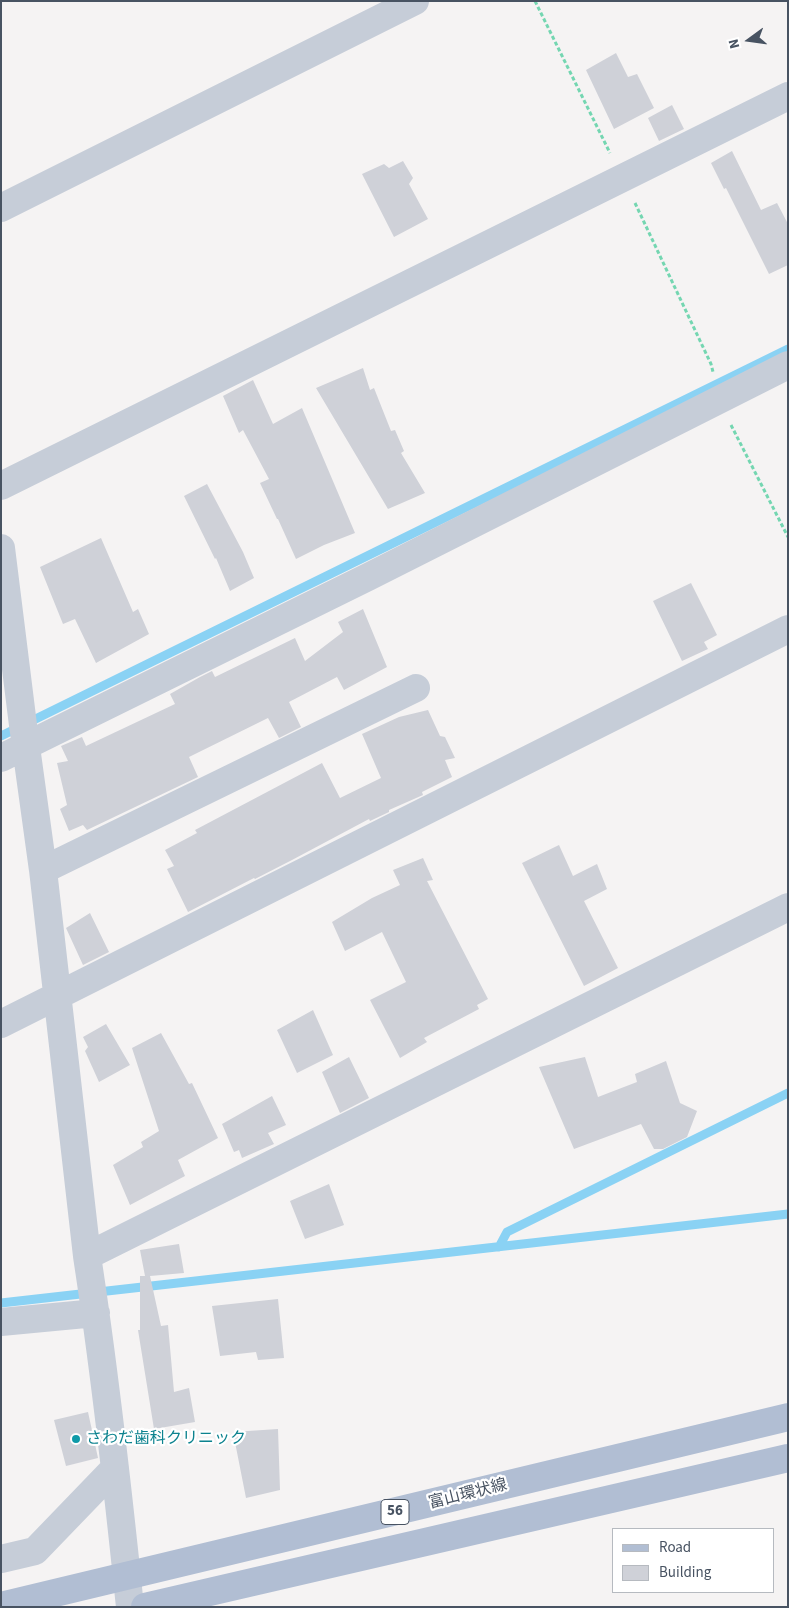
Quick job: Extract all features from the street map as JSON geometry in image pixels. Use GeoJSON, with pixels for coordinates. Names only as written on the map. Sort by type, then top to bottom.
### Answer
{"type":"FeatureCollection","features":[{"type":"Feature","properties":{"kind":"main road","name":"富山環状線"},"geometry":{"type":"LineString","coordinates":[[1,1606],[788,1417]]}},
{"type":"Feature","properties":{"kind":"main road","name":"56"},"geometry":{"type":"LineString","coordinates":[[144,1607],[788,1458]]}},
{"type":"Feature","properties":{"kind":"street"},"geometry":{"type":"LineString","coordinates":[[1,208],[415,1]]}},
{"type":"Feature","properties":{"kind":"street"},"geometry":{"type":"LineString","coordinates":[[1,486],[788,96]]}},
{"type":"Feature","properties":{"kind":"street"},"geometry":{"type":"LineString","coordinates":[[1,758],[377,572],[788,365]]}},
{"type":"Feature","properties":{"kind":"street"},"geometry":{"type":"LineString","coordinates":[[1,548],[43,870],[87,1256],[115,1468],[130,1607]]}},
{"type":"Feature","properties":{"kind":"street"},"geometry":{"type":"LineString","coordinates":[[1,1024],[788,630]]}},
{"type":"Feature","properties":{"kind":"street"},"geometry":{"type":"LineString","coordinates":[[43,870],[416,688]]}},
{"type":"Feature","properties":{"kind":"street"},"geometry":{"type":"LineString","coordinates":[[87,1256],[788,907]]}},
{"type":"Feature","properties":{"kind":"street"},"geometry":{"type":"LineString","coordinates":[[1,1322],[96,1313]]}},
{"type":"Feature","properties":{"kind":"street"},"geometry":{"type":"LineString","coordinates":[[1,1559],[36,1551],[115,1468]]}},
{"type":"Feature","properties":{"kind":"path"},"geometry":{"type":"LineString","coordinates":[[535,1],[623,178],[711,364],[719,400],[788,537]]}},
{"type":"Feature","properties":{"kind":"building"},"geometry":{"type":"Polygon","coordinates":[[[616,53],[628,77],[637,74],[654,108],[614,129],[586,70],[616,53]]]}},
{"type":"Feature","properties":{"kind":"building"},"geometry":{"type":"Polygon","coordinates":[[[672,105],[684,129],[659,141],[648,118],[672,105]]]}},
{"type":"Feature","properties":{"kind":"building"},"geometry":{"type":"Polygon","coordinates":[[[732,151],[761,210],[777,203],[788,224],[788,265],[769,274],[726,188],[724,189],[711,163],[732,151]]]}},
{"type":"Feature","properties":{"kind":"building"},"geometry":{"type":"Polygon","coordinates":[[[403,161],[413,178],[409,184],[428,219],[394,237],[362,174],[384,164],[389,168],[403,161]]]}},
{"type":"Feature","properties":{"kind":"building"},"geometry":{"type":"Polygon","coordinates":[[[363,368],[370,390],[374,388],[391,431],[395,430],[404,451],[401,453],[425,493],[388,509],[316,388],[363,368]]]}},
{"type":"Feature","properties":{"kind":"building"},"geometry":{"type":"Polygon","coordinates":[[[253,380],[273,424],[302,408],[355,533],[324,545],[296,559],[260,483],[269,479],[243,430],[239,433],[223,396],[253,380]]]}},
{"type":"Feature","properties":{"kind":"building"},"geometry":{"type":"Polygon","coordinates":[[[207,484],[243,552],[254,578],[230,591],[216,558],[184,496],[207,484]]]}},
{"type":"Feature","properties":{"kind":"building"},"geometry":{"type":"Polygon","coordinates":[[[101,538],[133,612],[138,609],[149,634],[96,663],[75,619],[63,624],[40,567],[101,538]]]}},
{"type":"Feature","properties":{"kind":"building"},"geometry":{"type":"Polygon","coordinates":[[[691,583],[717,635],[704,642],[708,649],[682,661],[653,601],[691,583]]]}},
{"type":"Feature","properties":{"kind":"building"},"geometry":{"type":"Polygon","coordinates":[[[363,609],[387,667],[344,690],[337,677],[289,702],[301,727],[279,738],[268,718],[189,757],[198,777],[87,830],[83,825],[69,831],[60,809],[67,805],[57,763],[68,761],[61,746],[82,737],[86,746],[175,704],[170,694],[200,677],[212,671],[215,677],[295,638],[305,661],[343,632],[338,622],[363,609]]]}},
{"type":"Feature","properties":{"kind":"building"},"geometry":{"type":"Polygon","coordinates":[[[428,710],[440,736],[445,737],[455,758],[445,760],[452,777],[422,792],[423,795],[389,810],[389,812],[370,821],[369,819],[188,912],[167,869],[174,866],[165,850],[197,833],[195,830],[322,763],[340,798],[381,778],[362,734],[399,717],[428,710]]]}},
{"type":"Feature","properties":{"kind":"building"},"geometry":{"type":"Polygon","coordinates":[[[559,845],[573,876],[597,864],[607,889],[584,901],[618,968],[584,986],[522,863],[559,845]]]}},
{"type":"Feature","properties":{"kind":"building"},"geometry":{"type":"Polygon","coordinates":[[[423,858],[433,880],[427,881],[488,999],[477,1005],[479,1009],[424,1038],[427,1042],[400,1058],[370,1000],[406,982],[382,932],[345,951],[332,922],[372,898],[400,885],[393,870],[423,858]]]}},
{"type":"Feature","properties":{"kind":"building"},"geometry":{"type":"Polygon","coordinates":[[[90,913],[109,952],[83,965],[66,928],[90,913]]]}},
{"type":"Feature","properties":{"kind":"building"},"geometry":{"type":"Polygon","coordinates":[[[313,1010],[333,1055],[297,1073],[277,1030],[313,1010]]]}},
{"type":"Feature","properties":{"kind":"building"},"geometry":{"type":"Polygon","coordinates":[[[106,1024],[130,1065],[99,1082],[85,1051],[88,1047],[83,1037],[106,1024]]]}},
{"type":"Feature","properties":{"kind":"building"},"geometry":{"type":"Polygon","coordinates":[[[161,1033],[189,1084],[192,1083],[218,1138],[178,1160],[185,1176],[130,1205],[113,1165],[143,1147],[141,1142],[159,1131],[132,1048],[161,1033]]]}},
{"type":"Feature","properties":{"kind":"building"},"geometry":{"type":"Polygon","coordinates":[[[349,1057],[369,1098],[340,1113],[322,1072],[349,1057]]]}},
{"type":"Feature","properties":{"kind":"building"},"geometry":{"type":"Polygon","coordinates":[[[585,1057],[598,1097],[637,1082],[635,1074],[666,1061],[680,1103],[697,1111],[687,1137],[663,1149],[654,1149],[641,1124],[574,1149],[539,1067],[585,1057]]]}},
{"type":"Feature","properties":{"kind":"building"},"geometry":{"type":"Polygon","coordinates":[[[272,1096],[286,1125],[268,1133],[274,1144],[242,1158],[239,1150],[234,1152],[222,1124],[272,1096]]]}},
{"type":"Feature","properties":{"kind":"building"},"geometry":{"type":"Polygon","coordinates":[[[329,1184],[344,1225],[305,1239],[290,1201],[329,1184]]]}},
{"type":"Feature","properties":{"kind":"building"},"geometry":{"type":"Polygon","coordinates":[[[179,1244],[184,1273],[150,1276],[161,1326],[168,1325],[174,1392],[189,1388],[195,1422],[154,1429],[138,1330],[140,1330],[140,1276],[145,1276],[140,1250],[179,1244]]]}},
{"type":"Feature","properties":{"kind":"building"},"geometry":{"type":"Polygon","coordinates":[[[278,1299],[284,1358],[258,1360],[256,1352],[220,1356],[212,1306],[278,1299]]]}},
{"type":"Feature","properties":{"kind":"building","name":"さわだ歯科クリニック"},"geometry":{"type":"Polygon","coordinates":[[[88,1412],[98,1458],[66,1466],[54,1420],[88,1412]]]}},
{"type":"Feature","properties":{"kind":"building"},"geometry":{"type":"Polygon","coordinates":[[[278,1429],[280,1490],[246,1498],[233,1432],[278,1429]]]}},
{"type":"Feature","properties":{"kind":"waterway"},"geometry":{"type":"LineString","coordinates":[[1,736],[788,349]]}},
{"type":"Feature","properties":{"kind":"waterway"},"geometry":{"type":"LineString","coordinates":[[499,1247],[507,1232],[788,1093]]}},
{"type":"Feature","properties":{"kind":"waterway"},"geometry":{"type":"LineString","coordinates":[[1,1303],[788,1214]]}},
{"type":"Feature","properties":{"kind":"place","name":"さわだ歯科クリニック"},"geometry":{"type":"Point","coordinates":[76,1439]}}]}
